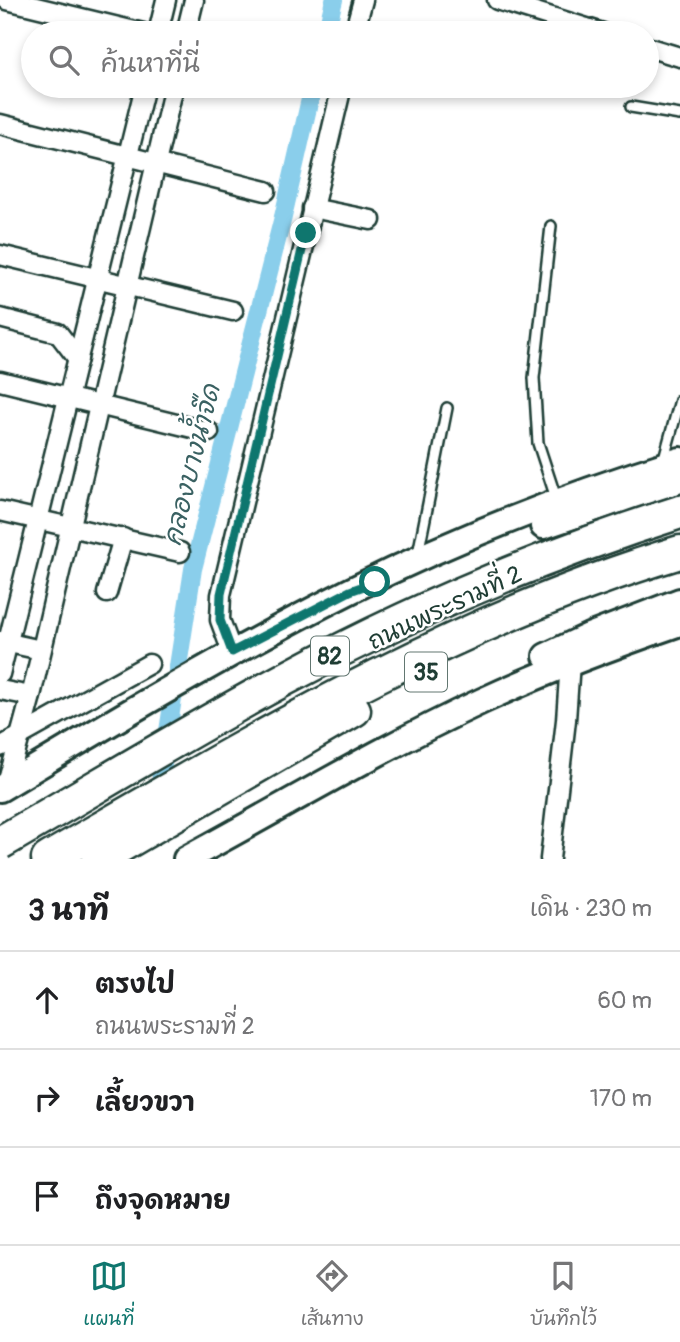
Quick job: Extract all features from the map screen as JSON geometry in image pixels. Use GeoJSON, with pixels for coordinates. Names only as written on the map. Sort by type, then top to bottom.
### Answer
{"type":"FeatureCollection","features":[{"type":"Feature","properties":{"kind":"highway","name":"ถนนพระรามที่ 2"},"geometry":{"type":"LineString","coordinates":[[0,849],[310,671],[434,612],[621,529],[680,511]]}},
{"type":"Feature","properties":{"kind":"highway","name":"82"},"geometry":{"type":"LineString","coordinates":[[0,843],[284,680],[352,644],[553,556],[680,511]]}},
{"type":"Feature","properties":{"kind":"highway","name":"82"},"geometry":{"type":"LineString","coordinates":[[48,859],[295,718],[388,670],[469,631],[555,595],[680,552]]}},
{"type":"Feature","properties":{"kind":"highway","name":"ถนนพระรามที่ 2"},"geometry":{"type":"LineString","coordinates":[[108,853],[390,690],[565,608],[680,564]]}},
{"type":"Feature","properties":{"kind":"main road"},"geometry":{"type":"LineString","coordinates":[[350,591],[674,469]]}},
{"type":"Feature","properties":{"kind":"main road"},"geometry":{"type":"LineString","coordinates":[[4,787],[232,652],[417,559],[558,503],[674,469]]}},
{"type":"Feature","properties":{"kind":"main road"},"geometry":{"type":"LineString","coordinates":[[410,736],[493,684],[539,659],[589,636],[680,601]]}},
{"type":"Feature","properties":{"kind":"main road","name":"35"},"geometry":{"type":"LineString","coordinates":[[186,859],[410,736],[482,701],[570,662],[680,623]]}},
{"type":"Feature","properties":{"kind":"street"},"geometry":{"type":"LineString","coordinates":[[7,0],[94,21]]}},
{"type":"Feature","properties":{"kind":"street"},"geometry":{"type":"LineString","coordinates":[[161,21],[166,0]]}},
{"type":"Feature","properties":{"kind":"street"},"geometry":{"type":"LineString","coordinates":[[189,21],[194,0]]}},
{"type":"Feature","properties":{"kind":"street"},"geometry":{"type":"LineString","coordinates":[[357,21],[363,0]]}},
{"type":"Feature","properties":{"kind":"street"},"geometry":{"type":"LineString","coordinates":[[497,0],[564,21]]}},
{"type":"Feature","properties":{"kind":"street"},"geometry":{"type":"LineString","coordinates":[[659,51],[680,57]]}},
{"type":"Feature","properties":{"kind":"street"},"geometry":{"type":"LineString","coordinates":[[0,674],[4,642],[38,520],[142,98]]}},
{"type":"Feature","properties":{"kind":"street"},"geometry":{"type":"LineString","coordinates":[[4,787],[30,696],[171,98]]}},
{"type":"Feature","properties":{"kind":"street"},"geometry":{"type":"LineString","coordinates":[[232,652],[220,620],[221,594],[338,98]]}},
{"type":"Feature","properties":{"kind":"street"},"geometry":{"type":"LineString","coordinates":[[0,124],[266,191]]}},
{"type":"Feature","properties":{"kind":"street"},"geometry":{"type":"LineString","coordinates":[[312,208],[370,220]]}},
{"type":"Feature","properties":{"kind":"street"},"geometry":{"type":"LineString","coordinates":[[0,255],[233,311]]}},
{"type":"Feature","properties":{"kind":"street"},"geometry":{"type":"LineString","coordinates":[[0,318],[58,332],[78,359]]}},
{"type":"Feature","properties":{"kind":"street"},"geometry":{"type":"LineString","coordinates":[[0,382],[209,432]]}},
{"type":"Feature","properties":{"kind":"street"},"geometry":{"type":"LineString","coordinates":[[0,510],[180,552]]}},
{"type":"Feature","properties":{"kind":"street"},"geometry":{"type":"LineString","coordinates":[[107,593],[123,538]]}},
{"type":"Feature","properties":{"kind":"street"},"geometry":{"type":"LineString","coordinates":[[4,642],[41,650]]}},
{"type":"Feature","properties":{"kind":"street"},"geometry":{"type":"LineString","coordinates":[[550,859],[570,662]]}},
{"type":"Feature","properties":{"kind":"street"},"geometry":{"type":"LineString","coordinates":[[0,747],[149,664]]}},
{"type":"Feature","properties":{"kind":"street"},"geometry":{"type":"LineString","coordinates":[[0,690],[30,696]]}},
{"type":"Feature","properties":{"kind":"lane"},"geometry":{"type":"LineString","coordinates":[[631,107],[680,115]]}},
{"type":"Feature","properties":{"kind":"lane"},"geometry":{"type":"LineString","coordinates":[[551,226],[534,378],[538,443],[558,503]]}},
{"type":"Feature","properties":{"kind":"lane"},"geometry":{"type":"LineString","coordinates":[[674,469],[666,444],[680,400]]}},
{"type":"Feature","properties":{"kind":"lane"},"geometry":{"type":"LineString","coordinates":[[417,559],[447,408]]}},
{"type":"Feature","properties":{"kind":"waterway","name":"คลองบางน้ำจืด"},"geometry":{"type":"LineString","coordinates":[[329,21],[334,0]]}},
{"type":"Feature","properties":{"kind":"waterway","name":"คลองบางน้ำจืด"},"geometry":{"type":"LineString","coordinates":[[158,796],[193,569],[283,217],[310,98]]}},
{"type":"Feature","properties":{"kind":"route"},"geometry":{"type":"LineString","coordinates":[[306,233],[221,594],[220,620],[232,652],[350,591],[375,582]]}}]}
